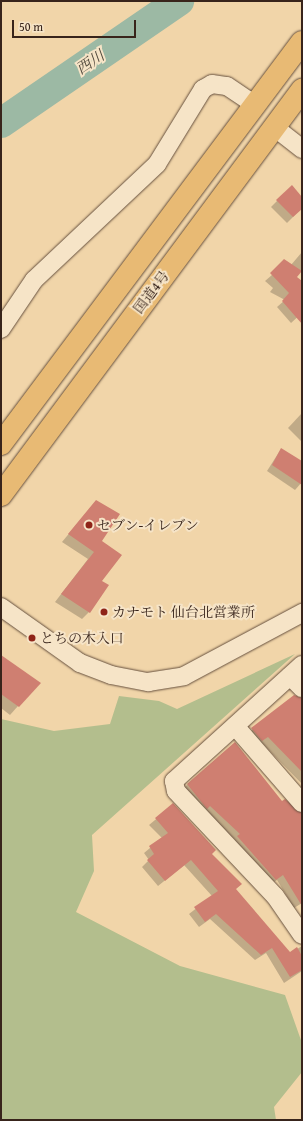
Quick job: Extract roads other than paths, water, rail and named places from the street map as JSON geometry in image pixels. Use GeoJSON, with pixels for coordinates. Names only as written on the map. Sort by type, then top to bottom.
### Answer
{"type":"FeatureCollection","features":[{"type":"Feature","properties":{"kind":"highway","name":"国道4号"},"geometry":{"type":"LineString","coordinates":[[1,444],[254,104],[302,42]]}},
{"type":"Feature","properties":{"kind":"highway","name":"国道4号"},"geometry":{"type":"LineString","coordinates":[[1,494],[302,90]]}},
{"type":"Feature","properties":{"kind":"street"},"geometry":{"type":"LineString","coordinates":[[1,329],[34,280],[157,164],[203,89],[212,84],[227,86],[254,104]]}},
{"type":"Feature","properties":{"kind":"street"},"geometry":{"type":"LineString","coordinates":[[274,127],[302,149]]}},
{"type":"Feature","properties":{"kind":"street"},"geometry":{"type":"LineString","coordinates":[[1,607],[80,663],[111,675],[148,682],[184,676],[302,613]]}},
{"type":"Feature","properties":{"kind":"street"},"geometry":{"type":"LineString","coordinates":[[298,676],[235,726],[174,781],[176,791],[275,896],[302,935]]}},
{"type":"Feature","properties":{"kind":"street"},"geometry":{"type":"LineString","coordinates":[[235,726],[302,803]]}},
{"type":"Feature","properties":{"kind":"waterway","name":"西川"},"geometry":{"type":"LineString","coordinates":[[1,123],[179,1]]}},
{"type":"Feature","properties":{"kind":"place","name":"セブン-イレブン"},"geometry":{"type":"Point","coordinates":[89,525]}},
{"type":"Feature","properties":{"kind":"place","name":"カナモト 仙台北営業所"},"geometry":{"type":"Point","coordinates":[104,612]}},
{"type":"Feature","properties":{"kind":"place","name":"とちの木入口"},"geometry":{"type":"Point","coordinates":[32,638]}}]}
